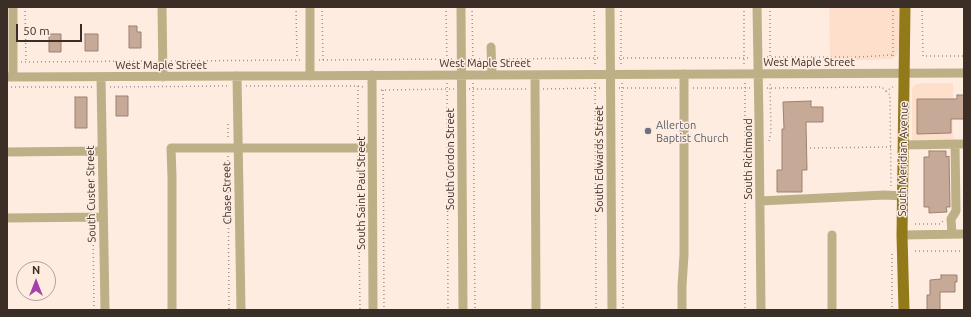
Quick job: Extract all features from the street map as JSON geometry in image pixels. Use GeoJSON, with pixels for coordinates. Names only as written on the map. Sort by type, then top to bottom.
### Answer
{"type":"FeatureCollection","features":[{"type":"Feature","properties":{"kind":"main road","name":"South Meridian Avenue"},"geometry":{"type":"LineString","coordinates":[[904,310],[902,235],[905,7]]}},
{"type":"Feature","properties":{"kind":"street"},"geometry":{"type":"LineString","coordinates":[[10,77],[13,62],[13,7]]}},
{"type":"Feature","properties":{"kind":"street"},"geometry":{"type":"LineString","coordinates":[[162,7],[163,77]]}},
{"type":"Feature","properties":{"kind":"street"},"geometry":{"type":"LineString","coordinates":[[310,7],[310,76]]}},
{"type":"Feature","properties":{"kind":"street","name":"South Gordon Street"},"geometry":{"type":"LineString","coordinates":[[461,7],[463,310]]}},
{"type":"Feature","properties":{"kind":"street","name":"South Edwards Street"},"geometry":{"type":"LineString","coordinates":[[610,7],[612,310]]}},
{"type":"Feature","properties":{"kind":"street","name":"South Richmond"},"geometry":{"type":"LineString","coordinates":[[758,7],[761,310]]}},
{"type":"Feature","properties":{"kind":"street"},"geometry":{"type":"LineString","coordinates":[[492,47],[492,75]]}},
{"type":"Feature","properties":{"kind":"street","name":"West Maple Street"},"geometry":{"type":"LineString","coordinates":[[10,77],[964,73]]}},
{"type":"Feature","properties":{"kind":"street"},"geometry":{"type":"LineString","coordinates":[[682,310],[684,255],[684,74]]}},
{"type":"Feature","properties":{"kind":"street","name":"South Saint Paul Street"},"geometry":{"type":"LineString","coordinates":[[372,75],[373,310]]}},
{"type":"Feature","properties":{"kind":"street"},"geometry":{"type":"LineString","coordinates":[[535,75],[536,310]]}},
{"type":"Feature","properties":{"kind":"street","name":"Chase Street"},"geometry":{"type":"LineString","coordinates":[[237,76],[241,310]]}},
{"type":"Feature","properties":{"kind":"street","name":"South Custer Street"},"geometry":{"type":"LineString","coordinates":[[101,77],[105,310]]}},
{"type":"Feature","properties":{"kind":"street"},"geometry":{"type":"LineString","coordinates":[[903,145],[960,144],[956,211],[952,218],[952,234]]}},
{"type":"Feature","properties":{"kind":"street"},"geometry":{"type":"LineString","coordinates":[[172,310],[171,148],[372,148]]}},
{"type":"Feature","properties":{"kind":"street"},"geometry":{"type":"LineString","coordinates":[[7,152],[102,151]]}},
{"type":"Feature","properties":{"kind":"street"},"geometry":{"type":"LineString","coordinates":[[760,201],[885,195],[903,196]]}},
{"type":"Feature","properties":{"kind":"street"},"geometry":{"type":"LineString","coordinates":[[7,218],[103,217]]}},
{"type":"Feature","properties":{"kind":"street"},"geometry":{"type":"LineString","coordinates":[[902,235],[964,234]]}},
{"type":"Feature","properties":{"kind":"street"},"geometry":{"type":"LineString","coordinates":[[832,235],[832,310]]}},
{"type":"Feature","properties":{"kind":"path"},"geometry":{"type":"LineString","coordinates":[[25,7],[26,62]]}},
{"type":"Feature","properties":{"kind":"path"},"geometry":{"type":"LineString","coordinates":[[296,7],[297,60]]}},
{"type":"Feature","properties":{"kind":"path"},"geometry":{"type":"LineString","coordinates":[[322,7],[323,60]]}},
{"type":"Feature","properties":{"kind":"path"},"geometry":{"type":"LineString","coordinates":[[446,7],[448,310]]}},
{"type":"Feature","properties":{"kind":"path"},"geometry":{"type":"LineString","coordinates":[[472,7],[475,310]]}},
{"type":"Feature","properties":{"kind":"path"},"geometry":{"type":"LineString","coordinates":[[594,7],[596,310]]}},
{"type":"Feature","properties":{"kind":"path"},"geometry":{"type":"LineString","coordinates":[[621,7],[623,310]]}},
{"type":"Feature","properties":{"kind":"path"},"geometry":{"type":"LineString","coordinates":[[744,7],[745,310]]}},
{"type":"Feature","properties":{"kind":"path"},"geometry":{"type":"LineString","coordinates":[[770,7],[770,99]]}},
{"type":"Feature","properties":{"kind":"path"},"geometry":{"type":"LineString","coordinates":[[893,7],[893,58]]}},
{"type":"Feature","properties":{"kind":"path"},"geometry":{"type":"LineString","coordinates":[[922,7],[923,56],[964,56]]}},
{"type":"Feature","properties":{"kind":"path"},"geometry":{"type":"LineString","coordinates":[[13,62],[758,58],[893,55]]}},
{"type":"Feature","properties":{"kind":"path"},"geometry":{"type":"LineString","coordinates":[[7,87],[358,86],[383,90],[882,87],[886,91],[893,87]]}},
{"type":"Feature","properties":{"kind":"path"},"geometry":{"type":"LineString","coordinates":[[358,86],[360,310]]}},
{"type":"Feature","properties":{"kind":"path"},"geometry":{"type":"LineString","coordinates":[[383,90],[384,310]]}},
{"type":"Feature","properties":{"kind":"path"},"geometry":{"type":"LineString","coordinates":[[228,117],[229,310]]}},
{"type":"Feature","properties":{"kind":"path"},"geometry":{"type":"LineString","coordinates":[[810,148],[891,147]]}},
{"type":"Feature","properties":{"kind":"path"},"geometry":{"type":"LineString","coordinates":[[93,173],[94,310]]}},
{"type":"Feature","properties":{"kind":"path"},"geometry":{"type":"LineString","coordinates":[[915,224],[940,224],[945,218],[952,218]]}},
{"type":"Feature","properties":{"kind":"path"},"geometry":{"type":"LineString","coordinates":[[915,251],[964,251]]}},
{"type":"Feature","properties":{"kind":"shaded area"},"geometry":{"type":"Polygon","coordinates":[[[829,7],[897,7],[899,9],[899,46],[896,56],[891,59],[830,61],[829,7]]]}},
{"type":"Feature","properties":{"kind":"shaded area"},"geometry":{"type":"Polygon","coordinates":[[[953,83],[953,147],[912,148],[912,89],[917,84],[953,83]]]}},
{"type":"Feature","properties":{"kind":"building"},"geometry":{"type":"Polygon","coordinates":[[[129,26],[137,26],[137,32],[141,32],[141,48],[129,48],[129,26]]]}},
{"type":"Feature","properties":{"kind":"building"},"geometry":{"type":"Polygon","coordinates":[[[49,34],[61,34],[61,52],[49,52],[49,34]]]}},
{"type":"Feature","properties":{"kind":"building"},"geometry":{"type":"Polygon","coordinates":[[[85,34],[98,34],[98,51],[85,51],[85,34]]]}},
{"type":"Feature","properties":{"kind":"building"},"geometry":{"type":"Polygon","coordinates":[[[957,95],[964,95],[964,119],[951,119],[951,133],[917,134],[917,99],[957,99],[957,95]]]}},
{"type":"Feature","properties":{"kind":"building"},"geometry":{"type":"Polygon","coordinates":[[[116,96],[128,96],[128,116],[116,116],[116,96]]]}},
{"type":"Feature","properties":{"kind":"building"},"geometry":{"type":"Polygon","coordinates":[[[75,97],[87,97],[87,128],[75,128],[75,97]]]}},
{"type":"Feature","properties":{"kind":"building"},"geometry":{"type":"Polygon","coordinates":[[[811,101],[811,107],[823,107],[823,122],[806,122],[807,170],[802,170],[802,192],[777,192],[777,170],[782,170],[782,129],[784,129],[783,102],[811,101]]]}},
{"type":"Feature","properties":{"kind":"building"},"geometry":{"type":"Polygon","coordinates":[[[929,151],[946,151],[946,157],[949,156],[950,207],[946,207],[947,212],[929,213],[929,207],[924,207],[924,157],[929,157],[929,151]]]}},
{"type":"Feature","properties":{"kind":"building"},"geometry":{"type":"Polygon","coordinates":[[[941,275],[957,275],[955,292],[940,292],[940,310],[927,310],[927,295],[930,295],[930,280],[941,279],[941,275]]]}},
{"type":"Feature","properties":{"kind":"place","name":"Allerton Baptist Church"},"geometry":{"type":"Point","coordinates":[648,131]}}]}
